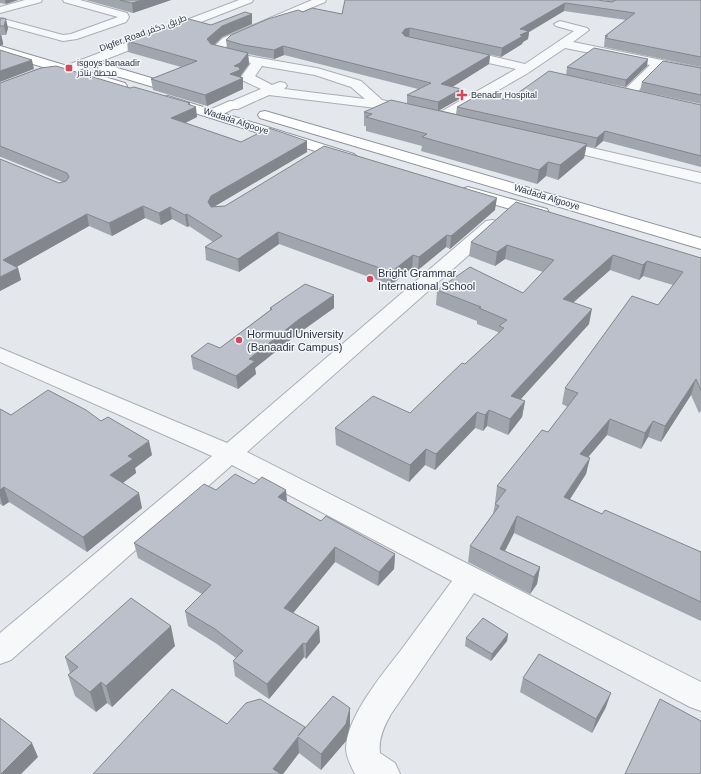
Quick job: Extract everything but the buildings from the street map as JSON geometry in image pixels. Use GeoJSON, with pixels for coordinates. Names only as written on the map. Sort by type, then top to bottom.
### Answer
{"type":"FeatureCollection","features":[{"type":"Feature","properties":{"kind":"main road","name":"Wadada Afgooye"},"geometry":{"type":"LineString","coordinates":[[2,40],[64,66],[362,161]]}},
{"type":"Feature","properties":{"kind":"main road","name":"Wadada Afgooye"},"geometry":{"type":"LineString","coordinates":[[64,66],[231,106],[524,190],[701,244]]}},
{"type":"Feature","properties":{"kind":"main road"},"geometry":{"type":"LineString","coordinates":[[212,114],[231,106]]}},
{"type":"Feature","properties":{"kind":"main road","name":"Wadada Afgooye"},"geometry":{"type":"LineString","coordinates":[[454,188],[552,217]]}},
{"type":"Feature","properties":{"kind":"street"},"geometry":{"type":"LineString","coordinates":[[0,10],[37,0]]}},
{"type":"Feature","properties":{"kind":"street"},"geometry":{"type":"LineString","coordinates":[[0,21],[63,38],[73,37],[122,20],[124,17],[123,15],[68,0]]}},
{"type":"Feature","properties":{"kind":"street","name":"Digfer Road طريق دكفر"},"geometry":{"type":"LineString","coordinates":[[64,66],[233,0]]}},
{"type":"Feature","properties":{"kind":"street","name":"Digfer Road طريق دكفر"},"geometry":{"type":"LineString","coordinates":[[0,89],[248,0]]}},
{"type":"Feature","properties":{"kind":"street"},"geometry":{"type":"LineString","coordinates":[[321,0],[227,40],[216,50],[224,54],[317,72],[356,84],[377,103],[461,123]]}},
{"type":"Feature","properties":{"kind":"street"},"geometry":{"type":"LineString","coordinates":[[440,118],[525,69],[584,30],[560,24]]}},
{"type":"Feature","properties":{"kind":"street"},"geometry":{"type":"LineString","coordinates":[[2,40],[24,28]]}},
{"type":"Feature","properties":{"kind":"street"},"geometry":{"type":"LineString","coordinates":[[564,44],[701,72]]}},
{"type":"Feature","properties":{"kind":"street"},"geometry":{"type":"LineString","coordinates":[[446,49],[539,73]]}},
{"type":"Feature","properties":{"kind":"street"},"geometry":{"type":"LineString","coordinates":[[258,61],[255,68],[247,77],[268,88],[266,91]]}},
{"type":"Feature","properties":{"kind":"street"},"geometry":{"type":"LineString","coordinates":[[628,93],[659,63]]}},
{"type":"Feature","properties":{"kind":"street"},"geometry":{"type":"LineString","coordinates":[[231,106],[317,72]]}},
{"type":"Feature","properties":{"kind":"street"},"geometry":{"type":"LineString","coordinates":[[614,90],[643,96]]}},
{"type":"Feature","properties":{"kind":"street"},"geometry":{"type":"LineString","coordinates":[[266,91],[383,105]]}},
{"type":"Feature","properties":{"kind":"street"},"geometry":{"type":"LineString","coordinates":[[545,141],[701,178]]}},
{"type":"Feature","properties":{"kind":"street"},"geometry":{"type":"LineString","coordinates":[[305,162],[324,150]]}},
{"type":"Feature","properties":{"kind":"street"},"geometry":{"type":"LineString","coordinates":[[0,651],[230,454],[514,206]]}},
{"type":"Feature","properties":{"kind":"street"},"geometry":{"type":"LineString","coordinates":[[0,354],[230,454],[701,697]]}},
{"type":"Feature","properties":{"kind":"street"},"geometry":{"type":"LineString","coordinates":[[383,774],[367,764],[362,752],[370,722],[380,704],[470,577]]}},
{"type":"Feature","properties":{"kind":"place","name":"isgoys banaadir محطة بنادر"},"geometry":{"type":"Point","coordinates":[69,68]}},
{"type":"Feature","properties":{"kind":"place","name":"Benadir Hospital"},"geometry":{"type":"Point","coordinates":[462,95]}},
{"type":"Feature","properties":{"kind":"place","name":"Bright Grammar International School"},"geometry":{"type":"Point","coordinates":[370,279]}},
{"type":"Feature","properties":{"kind":"place","name":"Hormuud University (Banaadir Campus)"},"geometry":{"type":"Point","coordinates":[239,340]}}]}
